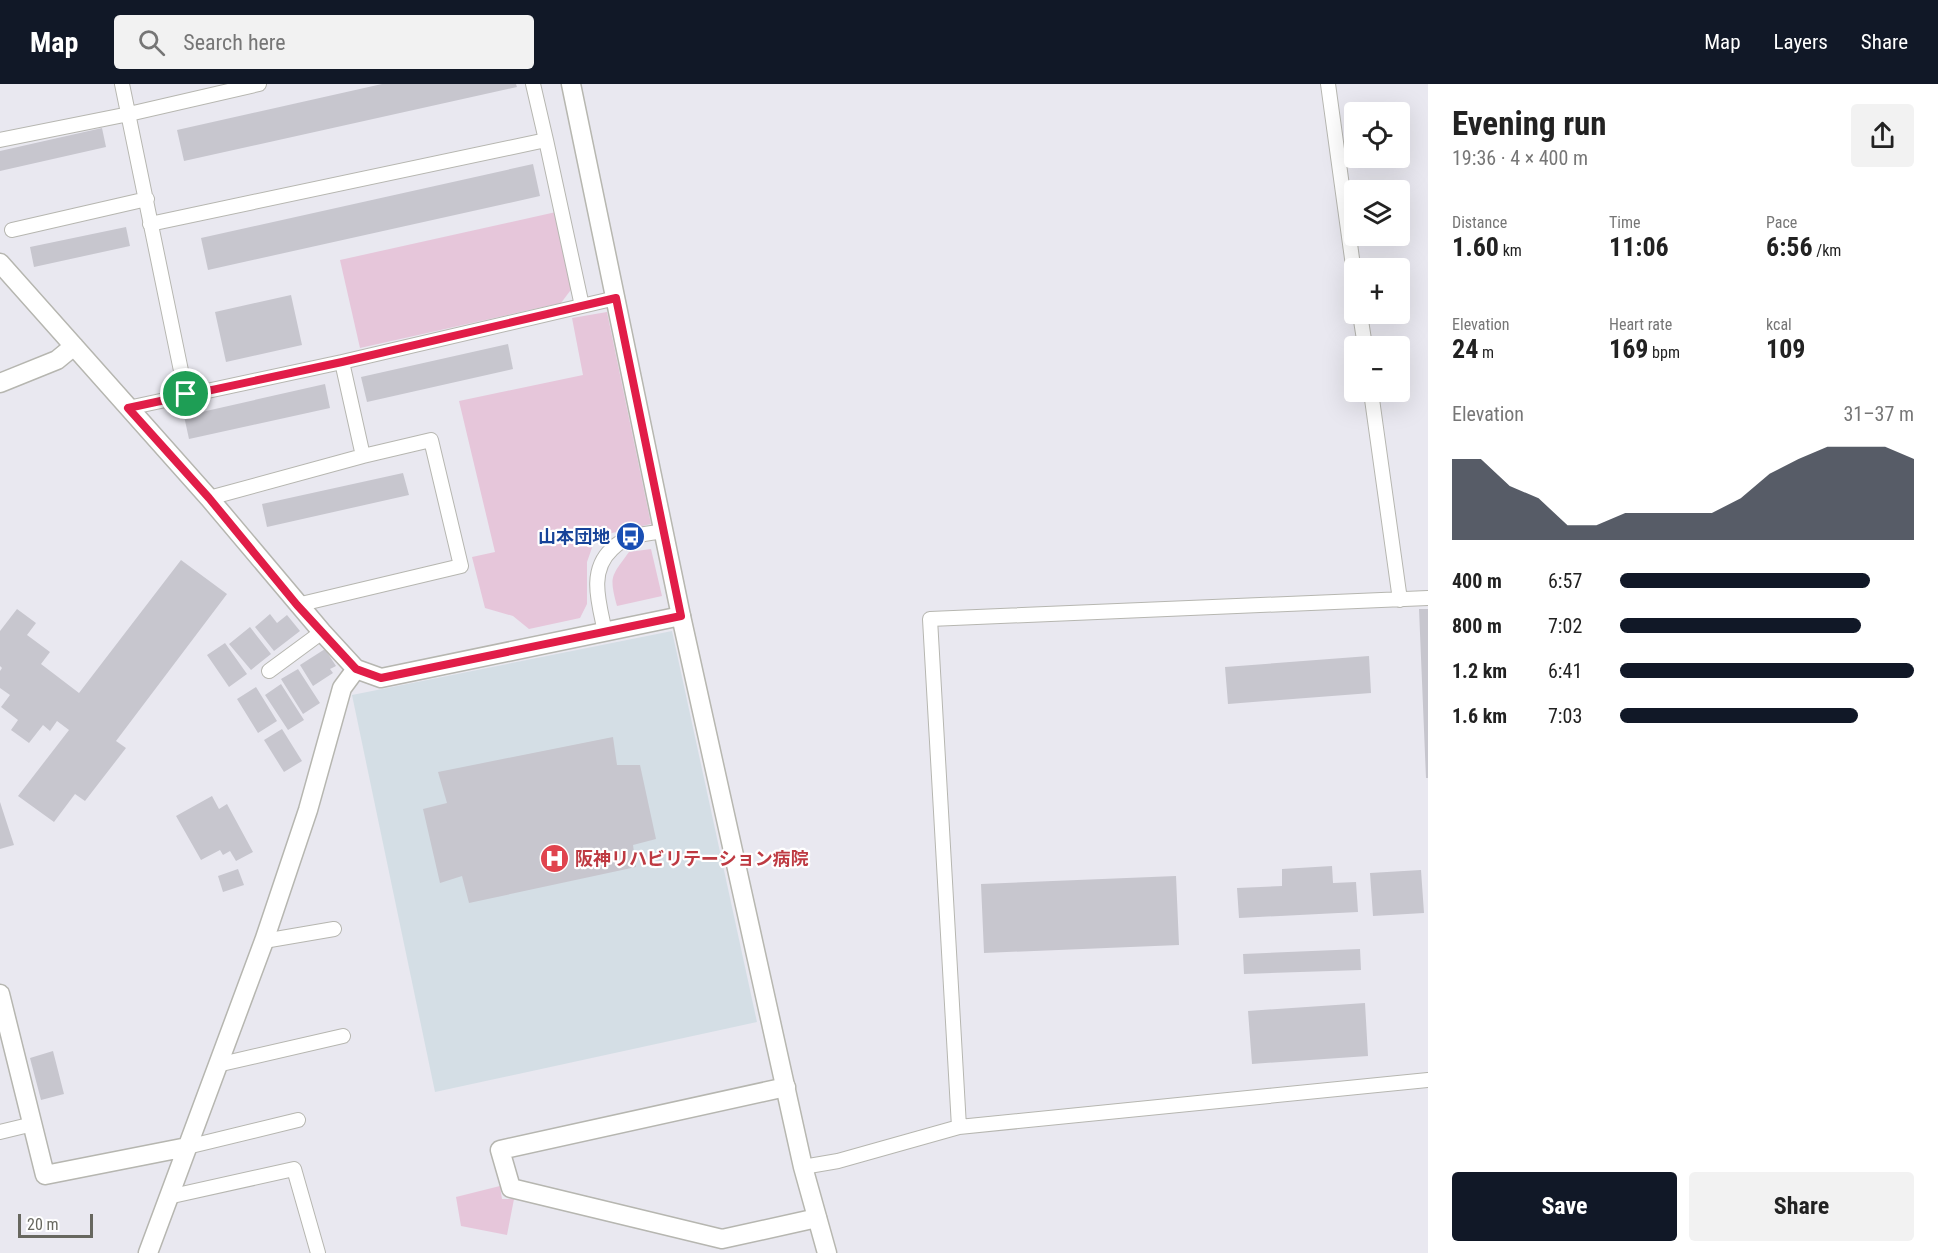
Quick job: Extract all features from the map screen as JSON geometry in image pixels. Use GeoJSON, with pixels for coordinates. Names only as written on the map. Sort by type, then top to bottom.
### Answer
{"type":"FeatureCollection","features":[{"type":"Feature","properties":{"kind":"street"},"geometry":{"type":"LineString","coordinates":[[571,84],[681,616],[803,1167],[827,1253]]}},
{"type":"Feature","properties":{"kind":"street"},"geometry":{"type":"LineString","coordinates":[[0,262],[209,498],[297,605],[356,669],[381,678],[681,616]]}},
{"type":"Feature","properties":{"kind":"street"},"geometry":{"type":"LineString","coordinates":[[0,383],[57,360],[74,346]]}},
{"type":"Feature","properties":{"kind":"street"},"geometry":{"type":"LineString","coordinates":[[148,1253],[264,941],[308,810],[342,688],[356,669]]}},
{"type":"Feature","properties":{"kind":"street"},"geometry":{"type":"LineString","coordinates":[[0,994],[3,1022],[33,1124],[45,1175],[187,1147]]}},
{"type":"Feature","properties":{"kind":"street"},"geometry":{"type":"LineString","coordinates":[[786,1087],[500,1150],[511,1188],[722,1239],[817,1218]]}},
{"type":"Feature","properties":{"kind":"lane"},"geometry":{"type":"LineString","coordinates":[[122,84],[186,394]]}},
{"type":"Feature","properties":{"kind":"lane"},"geometry":{"type":"LineString","coordinates":[[0,140],[129,114],[259,84]]}},
{"type":"Feature","properties":{"kind":"lane"},"geometry":{"type":"LineString","coordinates":[[533,84],[582,306]]}},
{"type":"Feature","properties":{"kind":"lane"},"geometry":{"type":"LineString","coordinates":[[1328,84],[1352,258]]}},
{"type":"Feature","properties":{"kind":"lane"},"geometry":{"type":"LineString","coordinates":[[150,224],[546,140]]}},
{"type":"Feature","properties":{"kind":"lane"},"geometry":{"type":"LineString","coordinates":[[12,230],[147,199]]}},
{"type":"Feature","properties":{"kind":"lane"},"geometry":{"type":"LineString","coordinates":[[128,408],[342,362],[616,298]]}},
{"type":"Feature","properties":{"kind":"lane"},"geometry":{"type":"LineString","coordinates":[[342,362],[363,456]]}},
{"type":"Feature","properties":{"kind":"lane"},"geometry":{"type":"LineString","coordinates":[[1372,402],[1400,600]]}},
{"type":"Feature","properties":{"kind":"lane"},"geometry":{"type":"LineString","coordinates":[[209,498],[363,456],[431,441],[461,566],[297,605]]}},
{"type":"Feature","properties":{"kind":"lane"},"geometry":{"type":"LineString","coordinates":[[605,632],[597,585],[597,570],[601,561],[622,541],[663,531]]}},
{"type":"Feature","properties":{"kind":"lane"},"geometry":{"type":"LineString","coordinates":[[959,1127],[930,619],[1428,598]]}},
{"type":"Feature","properties":{"kind":"lane"},"geometry":{"type":"LineString","coordinates":[[269,671],[322,632]]}},
{"type":"Feature","properties":{"kind":"lane"},"geometry":{"type":"LineString","coordinates":[[264,941],[334,929]]}},
{"type":"Feature","properties":{"kind":"lane"},"geometry":{"type":"LineString","coordinates":[[217,1065],[343,1036]]}},
{"type":"Feature","properties":{"kind":"lane"},"geometry":{"type":"LineString","coordinates":[[803,1167],[838,1161],[959,1127],[1428,1080]]}},
{"type":"Feature","properties":{"kind":"lane"},"geometry":{"type":"LineString","coordinates":[[187,1147],[298,1120]]}},
{"type":"Feature","properties":{"kind":"lane"},"geometry":{"type":"LineString","coordinates":[[0,1132],[33,1124]]}},
{"type":"Feature","properties":{"kind":"lane"},"geometry":{"type":"LineString","coordinates":[[168,1197],[294,1169],[318,1253]]}},
{"type":"Feature","properties":{"kind":"shaded area"},"geometry":{"type":"Polygon","coordinates":[[[556,212],[573,287],[561,303],[360,348],[340,260],[556,212]]]}},
{"type":"Feature","properties":{"kind":"shaded area"},"geometry":{"type":"Polygon","coordinates":[[[607,312],[651,524],[612,533],[594,542],[587,562],[587,604],[580,618],[529,629],[513,616],[485,608],[472,557],[495,552],[459,401],[583,375],[572,318],[607,312]]]}},
{"type":"Feature","properties":{"kind":"shaded area"},"geometry":{"type":"Polygon","coordinates":[[[651,549],[662,596],[617,606],[613,588],[615,572],[629,552],[651,549]]]}},
{"type":"Feature","properties":{"kind":"shaded area","name":"阪神リハビリテーション病院"},"geometry":{"type":"Polygon","coordinates":[[[672,631],[757,1022],[435,1092],[352,695],[672,631]]]}},
{"type":"Feature","properties":{"kind":"shaded area"},"geometry":{"type":"Polygon","coordinates":[[[500,1186],[502,1199],[514,1199],[507,1235],[461,1226],[456,1197],[500,1186]]]}},
{"type":"Feature","properties":{"kind":"building"},"geometry":{"type":"Polygon","coordinates":[[[382,84],[516,84],[517,87],[184,161],[177,130],[382,84]]]}},
{"type":"Feature","properties":{"kind":"building"},"geometry":{"type":"Polygon","coordinates":[[[102,128],[106,147],[0,171],[0,151],[102,128]]]}},
{"type":"Feature","properties":{"kind":"building"},"geometry":{"type":"Polygon","coordinates":[[[533,164],[540,196],[208,270],[201,238],[533,164]]]}},
{"type":"Feature","properties":{"kind":"building"},"geometry":{"type":"Polygon","coordinates":[[[126,227],[130,246],[34,267],[30,247],[126,227]]]}},
{"type":"Feature","properties":{"kind":"building"},"geometry":{"type":"Polygon","coordinates":[[[291,295],[302,345],[226,362],[215,312],[291,295]]]}},
{"type":"Feature","properties":{"kind":"building"},"geometry":{"type":"Polygon","coordinates":[[[508,344],[513,369],[367,402],[361,377],[508,344]]]}},
{"type":"Feature","properties":{"kind":"building"},"geometry":{"type":"Polygon","coordinates":[[[325,384],[330,408],[189,439],[184,416],[325,384]]]}},
{"type":"Feature","properties":{"kind":"building"},"geometry":{"type":"Polygon","coordinates":[[[403,473],[409,495],[267,527],[262,504],[403,473]]]}},
{"type":"Feature","properties":{"kind":"building"},"geometry":{"type":"Polygon","coordinates":[[[181,560],[227,594],[116,741],[126,748],[85,801],[75,794],[54,822],[18,796],[69,730],[57,721],[50,731],[43,725],[29,743],[11,730],[18,720],[1,707],[10,695],[0,688],[2,668],[0,666],[0,631],[17,609],[36,623],[27,635],[50,652],[41,664],[79,693],[181,560]]]}},
{"type":"Feature","properties":{"kind":"building"},"geometry":{"type":"Polygon","coordinates":[[[1419,609],[1428,609],[1428,778],[1426,778],[1419,609]]]}},
{"type":"Feature","properties":{"kind":"building"},"geometry":{"type":"Polygon","coordinates":[[[270,614],[277,623],[287,615],[300,631],[274,651],[255,627],[270,614]]]}},
{"type":"Feature","properties":{"kind":"building"},"geometry":{"type":"Polygon","coordinates":[[[250,627],[271,654],[251,670],[229,644],[250,627]]]}},
{"type":"Feature","properties":{"kind":"building"},"geometry":{"type":"Polygon","coordinates":[[[225,643],[247,674],[229,687],[207,655],[225,643]]]}},
{"type":"Feature","properties":{"kind":"building"},"geometry":{"type":"Polygon","coordinates":[[[325,649],[336,666],[330,669],[333,673],[313,686],[300,665],[325,649]]]}},
{"type":"Feature","properties":{"kind":"building"},"geometry":{"type":"Polygon","coordinates":[[[1369,656],[1371,693],[1228,704],[1225,667],[1369,656]]]}},
{"type":"Feature","properties":{"kind":"building"},"geometry":{"type":"Polygon","coordinates":[[[298,669],[320,703],[303,714],[281,679],[298,669]]]}},
{"type":"Feature","properties":{"kind":"building"},"geometry":{"type":"Polygon","coordinates":[[[281,684],[304,720],[288,730],[265,695],[281,684]]]}},
{"type":"Feature","properties":{"kind":"building"},"geometry":{"type":"Polygon","coordinates":[[[256,687],[277,721],[258,733],[237,699],[256,687]]]}},
{"type":"Feature","properties":{"kind":"building"},"geometry":{"type":"Polygon","coordinates":[[[282,729],[302,761],[284,772],[264,740],[282,729]]]}},
{"type":"Feature","properties":{"kind":"building"},"geometry":{"type":"Polygon","coordinates":[[[613,737],[617,765],[640,765],[656,839],[633,845],[636,867],[469,903],[462,876],[440,883],[423,809],[447,803],[438,772],[613,737]]]}},
{"type":"Feature","properties":{"kind":"building"},"geometry":{"type":"Polygon","coordinates":[[[212,796],[219,809],[227,804],[253,852],[236,861],[230,851],[223,855],[220,850],[201,860],[176,816],[212,796]]]}},
{"type":"Feature","properties":{"kind":"building"},"geometry":{"type":"Polygon","coordinates":[[[0,802],[14,845],[0,849],[0,802]]]}},
{"type":"Feature","properties":{"kind":"building"},"geometry":{"type":"Polygon","coordinates":[[[1332,866],[1333,883],[1356,882],[1358,912],[1239,918],[1237,888],[1282,886],[1282,869],[1332,866]]]}},
{"type":"Feature","properties":{"kind":"building"},"geometry":{"type":"Polygon","coordinates":[[[238,869],[244,885],[223,892],[218,876],[238,869]]]}},
{"type":"Feature","properties":{"kind":"building"},"geometry":{"type":"Polygon","coordinates":[[[1421,870],[1424,913],[1373,916],[1370,873],[1421,870]]]}},
{"type":"Feature","properties":{"kind":"building"},"geometry":{"type":"Polygon","coordinates":[[[1176,876],[1179,945],[984,953],[981,884],[1176,876]]]}},
{"type":"Feature","properties":{"kind":"building"},"geometry":{"type":"Polygon","coordinates":[[[1360,949],[1361,970],[1244,974],[1243,954],[1360,949]]]}},
{"type":"Feature","properties":{"kind":"building"},"geometry":{"type":"Polygon","coordinates":[[[1365,1003],[1368,1056],[1252,1064],[1248,1011],[1365,1003]]]}},
{"type":"Feature","properties":{"kind":"building"},"geometry":{"type":"Polygon","coordinates":[[[53,1051],[64,1094],[41,1100],[30,1058],[53,1051]]]}},
{"type":"Feature","properties":{"kind":"place","name":"山本団地"},"geometry":{"type":"Point","coordinates":[631,537]}},
{"type":"Feature","properties":{"kind":"place","name":"阪神リハビリテーション病院"},"geometry":{"type":"Point","coordinates":[554,859]}},
{"type":"Feature","properties":{"kind":"route"},"geometry":{"type":"LineString","coordinates":[[616,298],[681,616],[381,678],[356,669],[297,605],[209,498],[128,408],[186,394],[342,362],[616,298]]}}]}
